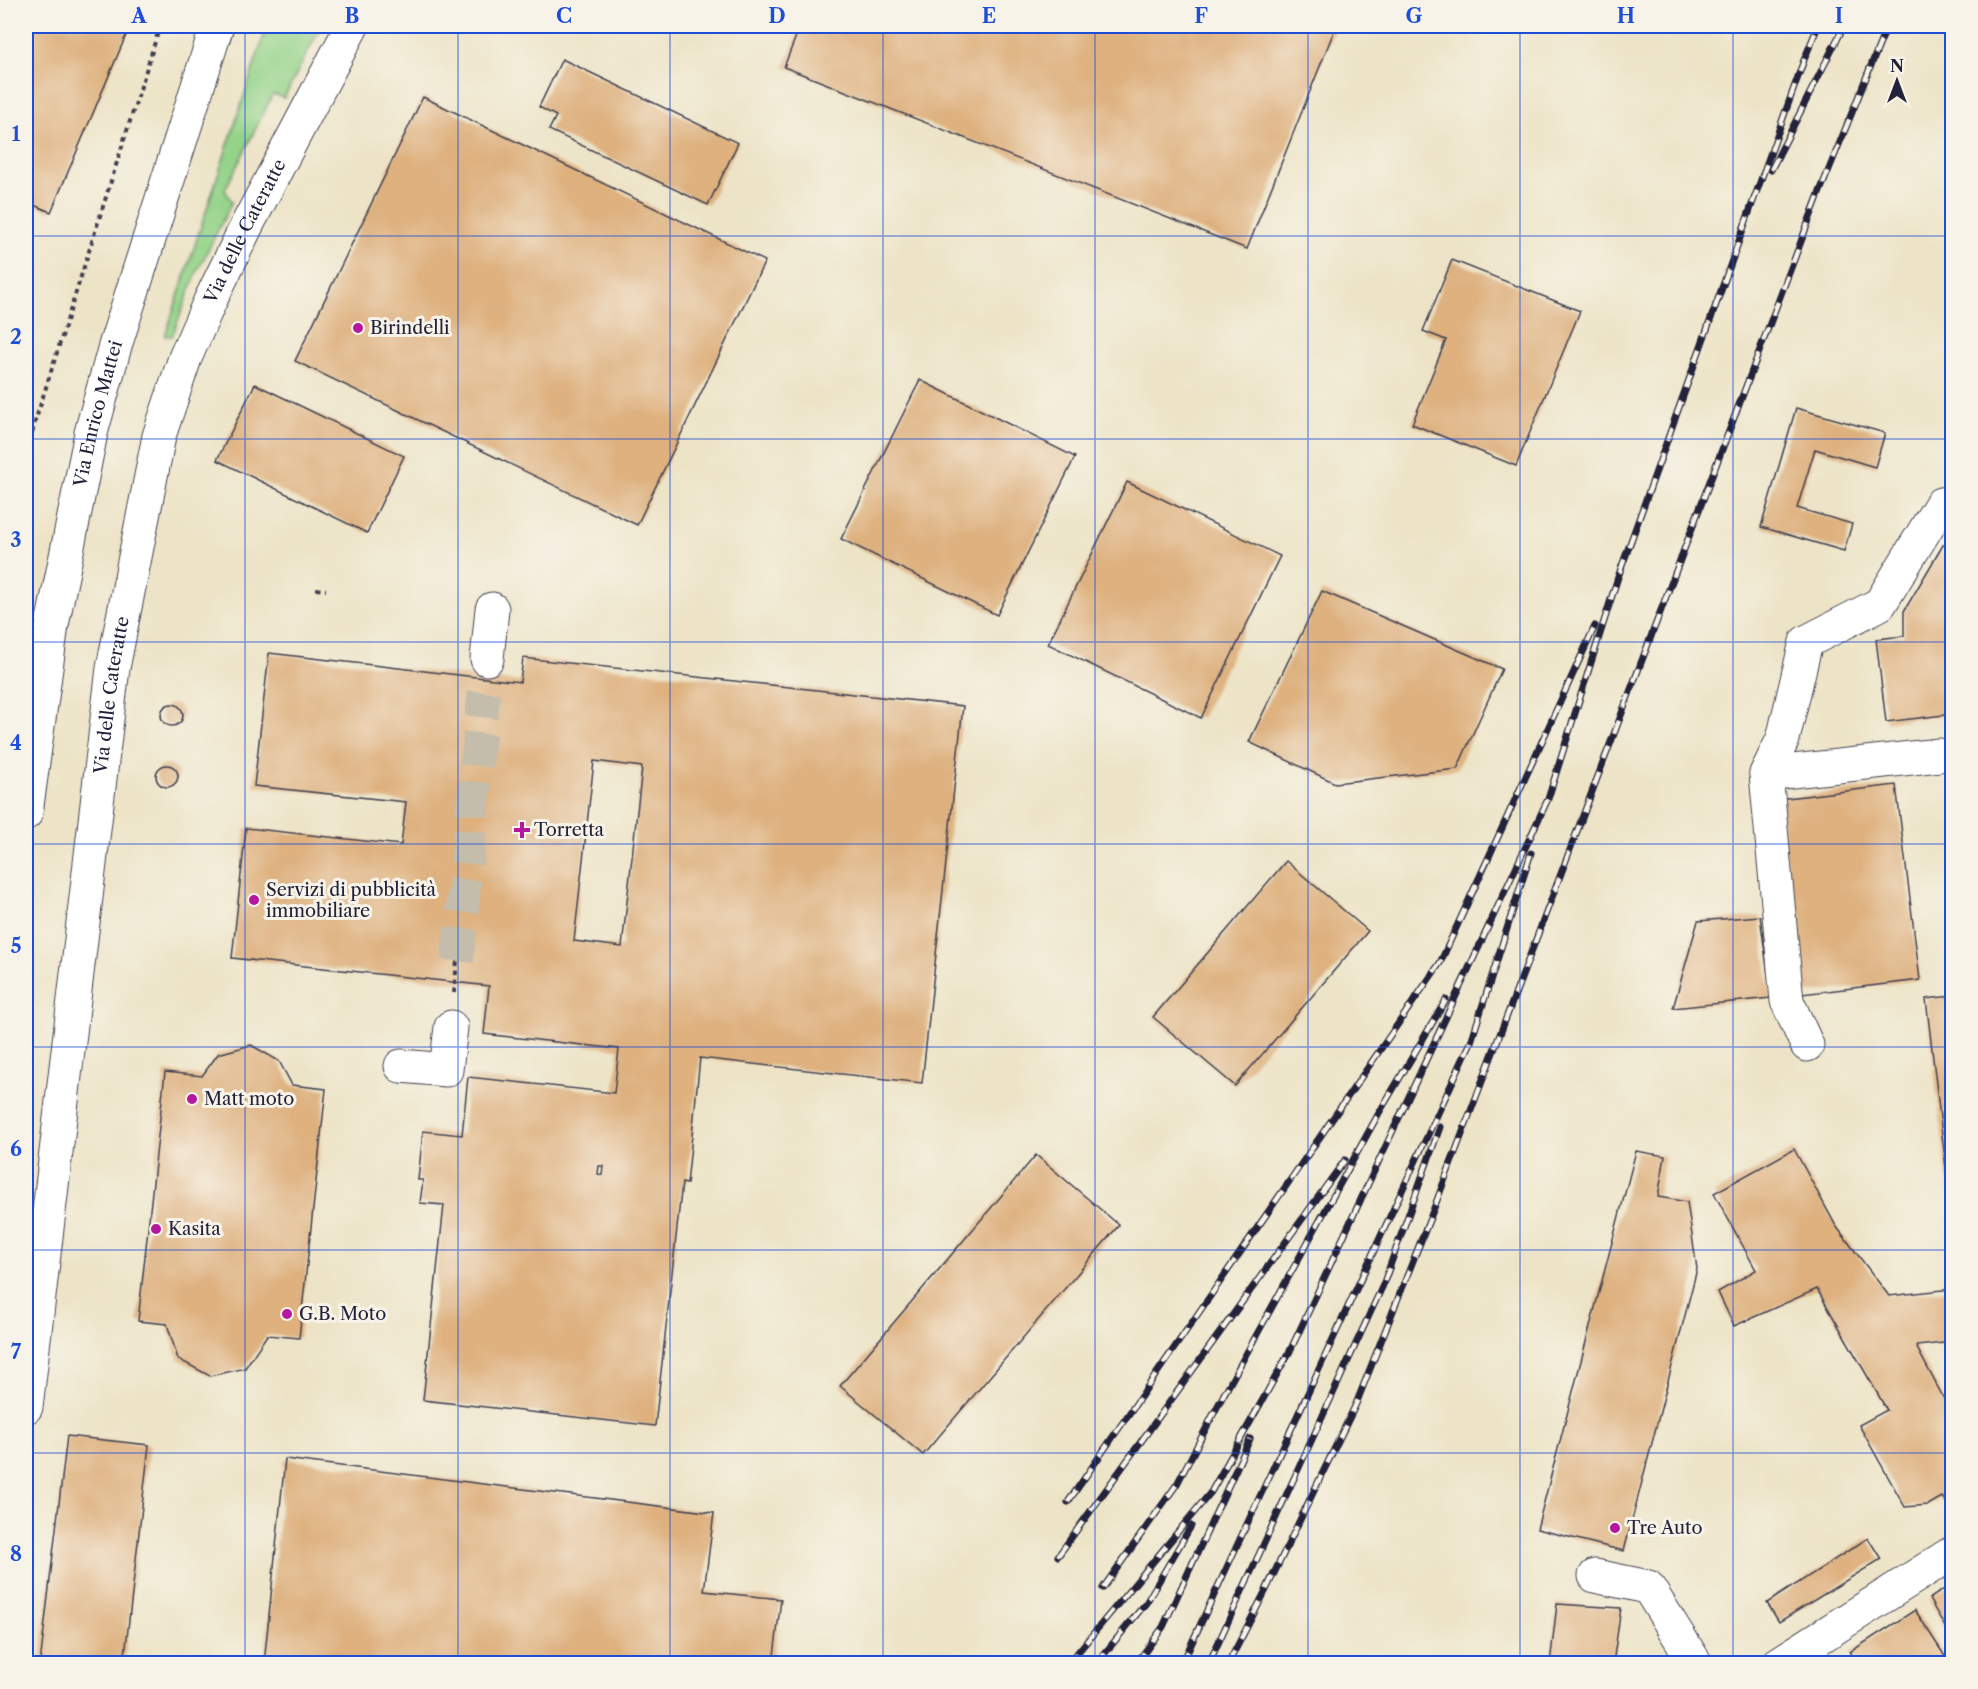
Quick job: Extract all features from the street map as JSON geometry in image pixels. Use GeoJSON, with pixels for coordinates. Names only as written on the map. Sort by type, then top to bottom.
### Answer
{"type":"FeatureCollection","features":[{"type":"Feature","properties":{"kind":"street"},"geometry":{"type":"LineString","coordinates":[[197,26],[204,66]]}},
{"type":"Feature","properties":{"kind":"street","name":"Via Enrico Mattei"},"geometry":{"type":"LineString","coordinates":[[26,813],[51,625],[91,433],[118,334],[217,26]]}},
{"type":"Feature","properties":{"kind":"street","name":"Via delle Cateratte"},"geometry":{"type":"LineString","coordinates":[[26,1407],[113,668],[159,436],[185,358],[210,301],[247,225],[352,26]]}},
{"type":"Feature","properties":{"kind":"street"},"geometry":{"type":"LineString","coordinates":[[1807,1045],[1787,1000],[1766,774],[1783,739],[1806,642],[1880,604],[1941,504],[1953,502]]}},
{"type":"Feature","properties":{"kind":"street"},"geometry":{"type":"LineString","coordinates":[[487,659],[492,609]]}},
{"type":"Feature","properties":{"kind":"street"},"geometry":{"type":"LineString","coordinates":[[1766,774],[1939,755]]}},
{"type":"Feature","properties":{"kind":"street"},"geometry":{"type":"LineString","coordinates":[[401,1066],[446,1070],[451,1027]]}},
{"type":"Feature","properties":{"kind":"street"},"geometry":{"type":"LineString","coordinates":[[1778,1664],[1953,1553]]}},
{"type":"Feature","properties":{"kind":"street"},"geometry":{"type":"LineString","coordinates":[[1594,1576],[1648,1587],[1696,1664]]}},
{"type":"Feature","properties":{"kind":"path"},"geometry":{"type":"LineString","coordinates":[[26,459],[35,422],[160,26]]}},
{"type":"Feature","properties":{"kind":"path"},"geometry":{"type":"LineString","coordinates":[[316,589],[326,590]]}},
{"type":"Feature","properties":{"kind":"green space"},"geometry":{"type":"Polygon","coordinates":[[[267,26],[321,26],[284,98],[273,94],[225,190],[232,202],[197,272],[172,336],[165,336],[267,26]]]}},
{"type":"Feature","properties":{"kind":"building"},"geometry":{"type":"Polygon","coordinates":[[[26,26],[130,26],[51,212],[26,202],[26,26]]]}},
{"type":"Feature","properties":{"kind":"building"},"geometry":{"type":"Polygon","coordinates":[[[800,26],[1336,26],[1247,249],[784,67],[800,26]]]}},
{"type":"Feature","properties":{"kind":"building"},"geometry":{"type":"Polygon","coordinates":[[[562,59],[738,143],[708,205],[549,130],[556,116],[539,107],[562,59]]]}},
{"type":"Feature","properties":{"kind":"building"},"geometry":{"type":"Polygon","coordinates":[[[423,97],[765,261],[637,525],[295,361],[423,97]]]}},
{"type":"Feature","properties":{"kind":"building"},"geometry":{"type":"Polygon","coordinates":[[[1452,260],[1580,311],[1516,466],[1412,424],[1446,340],[1423,331],[1452,260]]]}},
{"type":"Feature","properties":{"kind":"building"},"geometry":{"type":"Polygon","coordinates":[[[920,380],[1075,457],[997,615],[841,539],[920,380]]]}},
{"type":"Feature","properties":{"kind":"building"},"geometry":{"type":"Polygon","coordinates":[[[255,384],[404,456],[367,533],[217,460],[255,384]]]}},
{"type":"Feature","properties":{"kind":"building"},"geometry":{"type":"Polygon","coordinates":[[[1796,408],[1885,433],[1875,467],[1815,449],[1797,508],[1852,524],[1844,551],[1761,527],[1796,408]]]}},
{"type":"Feature","properties":{"kind":"building"},"geometry":{"type":"Polygon","coordinates":[[[1127,482],[1280,556],[1201,718],[1048,644],[1127,482]]]}},
{"type":"Feature","properties":{"kind":"building"},"geometry":{"type":"Polygon","coordinates":[[[1952,544],[1952,714],[1886,722],[1876,639],[1904,636],[1904,611],[1943,545],[1952,544]]]}},
{"type":"Feature","properties":{"kind":"building"},"geometry":{"type":"Polygon","coordinates":[[[1322,591],[1502,669],[1457,769],[1335,783],[1249,742],[1322,591]]]}},
{"type":"Feature","properties":{"kind":"building"},"geometry":{"type":"Polygon","coordinates":[[[269,653],[520,682],[523,658],[963,706],[922,1083],[700,1058],[687,1184],[682,1183],[655,1426],[423,1400],[444,1205],[420,1203],[423,1180],[418,1180],[423,1131],[462,1135],[468,1077],[614,1093],[619,1049],[484,1034],[489,986],[232,958],[246,828],[401,845],[406,802],[254,786],[269,653]],[[594,761],[574,941],[622,947],[642,767],[594,761]],[[599,1166],[598,1174],[602,1175],[603,1166],[599,1166]]]}},
{"type":"Feature","properties":{"kind":"building"},"geometry":{"type":"Polygon","coordinates":[[[172,704],[180,707],[183,715],[180,723],[172,726],[164,723],[161,715],[164,707],[172,704]]]}},
{"type":"Feature","properties":{"kind":"building"},"geometry":{"type":"Polygon","coordinates":[[[167,765],[175,768],[178,776],[175,784],[167,787],[159,784],[156,776],[159,768],[167,765]]]}},
{"type":"Feature","properties":{"kind":"building"},"geometry":{"type":"Polygon","coordinates":[[[1896,785],[1920,980],[1802,994],[1779,799],[1896,785]]]}},
{"type":"Feature","properties":{"kind":"building"},"geometry":{"type":"Polygon","coordinates":[[[1286,861],[1368,931],[1235,1086],[1153,1017],[1286,861]]]}},
{"type":"Feature","properties":{"kind":"building"},"geometry":{"type":"Polygon","coordinates":[[[1760,916],[1771,998],[1673,1008],[1698,921],[1760,916]]]}},
{"type":"Feature","properties":{"kind":"building"},"geometry":{"type":"Polygon","coordinates":[[[1952,996],[1952,1202],[1950,1202],[1926,999],[1952,996]]]}},
{"type":"Feature","properties":{"kind":"building"},"geometry":{"type":"Polygon","coordinates":[[[251,1045],[279,1061],[292,1085],[326,1089],[299,1338],[267,1335],[245,1368],[210,1376],[178,1359],[167,1324],[138,1321],[165,1072],[202,1076],[218,1054],[251,1045]]]}},
{"type":"Feature","properties":{"kind":"building"},"geometry":{"type":"Polygon","coordinates":[[[1794,1149],[1836,1226],[1889,1296],[1952,1289],[1952,1342],[1916,1346],[1952,1414],[1952,1501],[1946,1502],[1942,1497],[1928,1505],[1905,1507],[1859,1425],[1887,1410],[1817,1289],[1734,1326],[1718,1292],[1756,1270],[1714,1193],[1794,1149]]]}},
{"type":"Feature","properties":{"kind":"building"},"geometry":{"type":"Polygon","coordinates":[[[1636,1151],[1665,1156],[1658,1197],[1687,1202],[1697,1269],[1624,1551],[1537,1529],[1636,1151]]]}},
{"type":"Feature","properties":{"kind":"building"},"geometry":{"type":"Polygon","coordinates":[[[1036,1155],[1119,1225],[923,1455],[840,1386],[1036,1155]]]}},
{"type":"Feature","properties":{"kind":"building"},"geometry":{"type":"Polygon","coordinates":[[[67,1436],[149,1445],[124,1664],[40,1664],[67,1436]]]}},
{"type":"Feature","properties":{"kind":"building"},"geometry":{"type":"Polygon","coordinates":[[[285,1459],[714,1513],[704,1591],[781,1599],[773,1664],[264,1664],[285,1459]]]}},
{"type":"Feature","properties":{"kind":"building"},"geometry":{"type":"Polygon","coordinates":[[[1868,1538],[1881,1559],[1779,1622],[1767,1603],[1868,1538]]]}},
{"type":"Feature","properties":{"kind":"building"},"geometry":{"type":"Polygon","coordinates":[[[1952,1584],[1952,1639],[1929,1599],[1952,1584]]]}},
{"type":"Feature","properties":{"kind":"building"},"geometry":{"type":"Polygon","coordinates":[[[1557,1604],[1621,1608],[1613,1664],[1550,1664],[1557,1604]]]}},
{"type":"Feature","properties":{"kind":"building"},"geometry":{"type":"Polygon","coordinates":[[[1915,1610],[1950,1664],[1858,1664],[1850,1652],[1915,1610]]]}},
{"type":"Feature","properties":{"kind":"tunnel"},"geometry":{"type":"LineString","coordinates":[[457,961],[484,692]]}},
{"type":"Feature","properties":{"kind":"railway"},"geometry":{"type":"LineString","coordinates":[[1068,1664],[1211,1492],[1290,1351],[1548,799],[1618,577],[1818,26]]}},
{"type":"Feature","properties":{"kind":"railway"},"geometry":{"type":"LineString","coordinates":[[1771,170],[1844,26]]}},
{"type":"Feature","properties":{"kind":"railway"},"geometry":{"type":"LineString","coordinates":[[1228,1664],[1356,1404],[1434,1208],[1819,194],[1887,26]]}},
{"type":"Feature","properties":{"kind":"railway"},"geometry":{"type":"LineString","coordinates":[[1068,1502],[1440,963],[1595,626]]}},
{"type":"Feature","properties":{"kind":"railway"},"geometry":{"type":"LineString","coordinates":[[1182,1664],[1471,1042],[1531,853]]}},
{"type":"Feature","properties":{"kind":"railway"},"geometry":{"type":"LineString","coordinates":[[1103,1588],[1177,1484],[1379,1113],[1446,1000]]}},
{"type":"Feature","properties":{"kind":"railway"},"geometry":{"type":"LineString","coordinates":[[1209,1663],[1383,1285],[1440,1127]]}},
{"type":"Feature","properties":{"kind":"railway"},"geometry":{"type":"LineString","coordinates":[[1058,1556],[1345,1160]]}},
{"type":"Feature","properties":{"kind":"railway"},"geometry":{"type":"LineString","coordinates":[[1136,1664],[1163,1627],[1250,1439]]}},
{"type":"Feature","properties":{"kind":"railway"},"geometry":{"type":"LineString","coordinates":[[1096,1664],[1146,1603],[1191,1526]]}},
{"type":"Feature","properties":{"kind":"place","name":"Birindelli"},"geometry":{"type":"Point","coordinates":[358,328]}},
{"type":"Feature","properties":{"kind":"place","name":"Torretta"},"geometry":{"type":"Point","coordinates":[522,830]}},
{"type":"Feature","properties":{"kind":"place","name":"Servizi di pubblicità immobiliare"},"geometry":{"type":"Point","coordinates":[254,900]}},
{"type":"Feature","properties":{"kind":"place","name":"Matt moto"},"geometry":{"type":"Point","coordinates":[192,1099]}},
{"type":"Feature","properties":{"kind":"place","name":"Kasita"},"geometry":{"type":"Point","coordinates":[156,1229]}},
{"type":"Feature","properties":{"kind":"place","name":"G.B. Moto"},"geometry":{"type":"Point","coordinates":[287,1314]}},
{"type":"Feature","properties":{"kind":"place","name":"Tre Auto"},"geometry":{"type":"Point","coordinates":[1615,1528]}}]}
